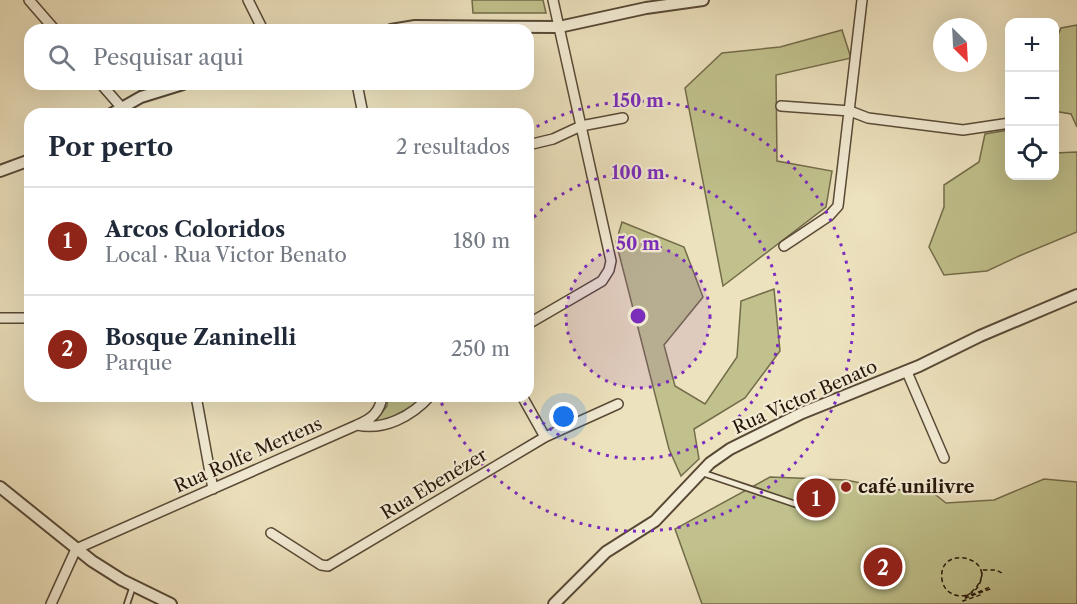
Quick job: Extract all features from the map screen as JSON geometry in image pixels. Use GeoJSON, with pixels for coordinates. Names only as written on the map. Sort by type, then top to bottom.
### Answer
{"type":"FeatureCollection","features":[{"type":"Feature","properties":{"kind":"street"},"geometry":{"type":"LineString","coordinates":[[29,0],[50,24]]}},
{"type":"Feature","properties":{"kind":"street"},"geometry":{"type":"LineString","coordinates":[[248,0],[260,24]]}},
{"type":"Feature","properties":{"kind":"street"},"geometry":{"type":"LineString","coordinates":[[534,321],[596,285],[609,270],[610,254],[553,0]]}},
{"type":"Feature","properties":{"kind":"street"},"geometry":{"type":"LineString","coordinates":[[534,27],[559,27],[646,8],[703,0]]}},
{"type":"Feature","properties":{"kind":"street"},"geometry":{"type":"LineString","coordinates":[[784,246],[829,216],[838,206],[862,0]]}},
{"type":"Feature","properties":{"kind":"street"},"geometry":{"type":"LineString","coordinates":[[106,90],[122,108],[160,90]]}},
{"type":"Feature","properties":{"kind":"street"},"geometry":{"type":"LineString","coordinates":[[358,90],[362,108]]}},
{"type":"Feature","properties":{"kind":"street"},"geometry":{"type":"LineString","coordinates":[[781,106],[850,111],[868,118],[963,130],[1005,124]]}},
{"type":"Feature","properties":{"kind":"street"},"geometry":{"type":"LineString","coordinates":[[534,144],[553,139],[581,126],[623,118]]}},
{"type":"Feature","properties":{"kind":"street"},"geometry":{"type":"LineString","coordinates":[[0,171],[24,162]]}},
{"type":"Feature","properties":{"kind":"street","name":"Rua Victor Benato"},"geometry":{"type":"LineString","coordinates":[[554,604],[606,552],[656,521],[700,472],[719,456],[802,413],[907,372],[986,333],[1076,299]]}},
{"type":"Feature","properties":{"kind":"street"},"geometry":{"type":"LineString","coordinates":[[0,318],[24,318]]}},
{"type":"Feature","properties":{"kind":"street"},"geometry":{"type":"LineString","coordinates":[[907,372],[944,458]]}},
{"type":"Feature","properties":{"kind":"street"},"geometry":{"type":"LineString","coordinates":[[197,402],[213,489]]}},
{"type":"Feature","properties":{"kind":"street"},"geometry":{"type":"LineString","coordinates":[[357,425],[374,415],[381,402]]}},
{"type":"Feature","properties":{"kind":"street","name":"Rua Rolfe Mertens"},"geometry":{"type":"LineString","coordinates":[[76,549],[357,425],[373,428],[385,425],[405,415],[422,402]]}},
{"type":"Feature","properties":{"kind":"street"},"geometry":{"type":"LineString","coordinates":[[525,402],[544,437]]}},
{"type":"Feature","properties":{"kind":"street","name":"Rua Ebenézer"},"geometry":{"type":"LineString","coordinates":[[271,533],[321,565],[328,566],[544,437],[618,404]]}},
{"type":"Feature","properties":{"kind":"street"},"geometry":{"type":"LineString","coordinates":[[0,487],[108,572],[171,604]]}},
{"type":"Feature","properties":{"kind":"street"},"geometry":{"type":"LineString","coordinates":[[51,604],[76,549]]}},
{"type":"Feature","properties":{"kind":"lane"},"geometry":{"type":"LineString","coordinates":[[700,472],[795,504]]}},
{"type":"Feature","properties":{"kind":"lane"},"geometry":{"type":"LineString","coordinates":[[127,604],[133,586]]}},
{"type":"Feature","properties":{"kind":"path"},"geometry":{"type":"LineString","coordinates":[[983,594],[963,601],[963,599],[990,589],[990,587],[965,597],[971,592],[977,588],[981,579],[978,566],[974,561],[961,557],[955,558],[944,567],[942,579],[944,585],[947,590],[958,596],[964,596],[970,594],[978,589],[982,579],[982,570],[996,570],[1004,574]]}},
{"type":"Feature","properties":{"kind":"green space"},"geometry":{"type":"Polygon","coordinates":[[[472,0],[543,0],[546,13],[473,13],[472,0]]]}},
{"type":"Feature","properties":{"kind":"green space"},"geometry":{"type":"Polygon","coordinates":[[[1077,25],[1077,127],[1071,114],[1059,112],[1059,33],[1061,28],[1077,25]]]}},
{"type":"Feature","properties":{"kind":"green space"},"geometry":{"type":"Polygon","coordinates":[[[842,30],[851,58],[776,75],[777,161],[832,171],[826,207],[723,286],[685,88],[722,53],[780,47],[842,30]]]}},
{"type":"Feature","properties":{"kind":"green space"},"geometry":{"type":"Polygon","coordinates":[[[1005,131],[1005,180],[1059,180],[1059,153],[1077,152],[1077,232],[987,271],[944,275],[929,247],[944,207],[944,185],[979,162],[985,134],[1005,131]]]}},
{"type":"Feature","properties":{"kind":"green space"},"geometry":{"type":"Polygon","coordinates":[[[622,222],[684,247],[703,297],[664,345],[675,386],[705,404],[737,357],[741,301],[774,289],[780,351],[745,398],[694,429],[699,459],[681,476],[669,449],[616,242],[622,222]]]}},
{"type":"Feature","properties":{"kind":"green space"},"geometry":{"type":"Polygon","coordinates":[[[387,402],[418,402],[395,417],[374,422],[387,406],[387,402]]]}},
{"type":"Feature","properties":{"kind":"green space"},"geometry":{"type":"Polygon","coordinates":[[[770,477],[846,480],[895,490],[927,488],[946,503],[994,500],[1044,479],[1077,482],[1077,604],[702,604],[675,529],[770,477]]]}},
{"type":"Feature","properties":{"kind":"place","name":"café unilivre"},"geometry":{"type":"Point","coordinates":[846,487]}},
{"type":"Feature","properties":{"kind":"place","name":"Arcos Coloridos"},"geometry":{"type":"Point","coordinates":[816,498]}},
{"type":"Feature","properties":{"kind":"place","name":"Bosque Zaninelli"},"geometry":{"type":"Point","coordinates":[883,567]}}]}
